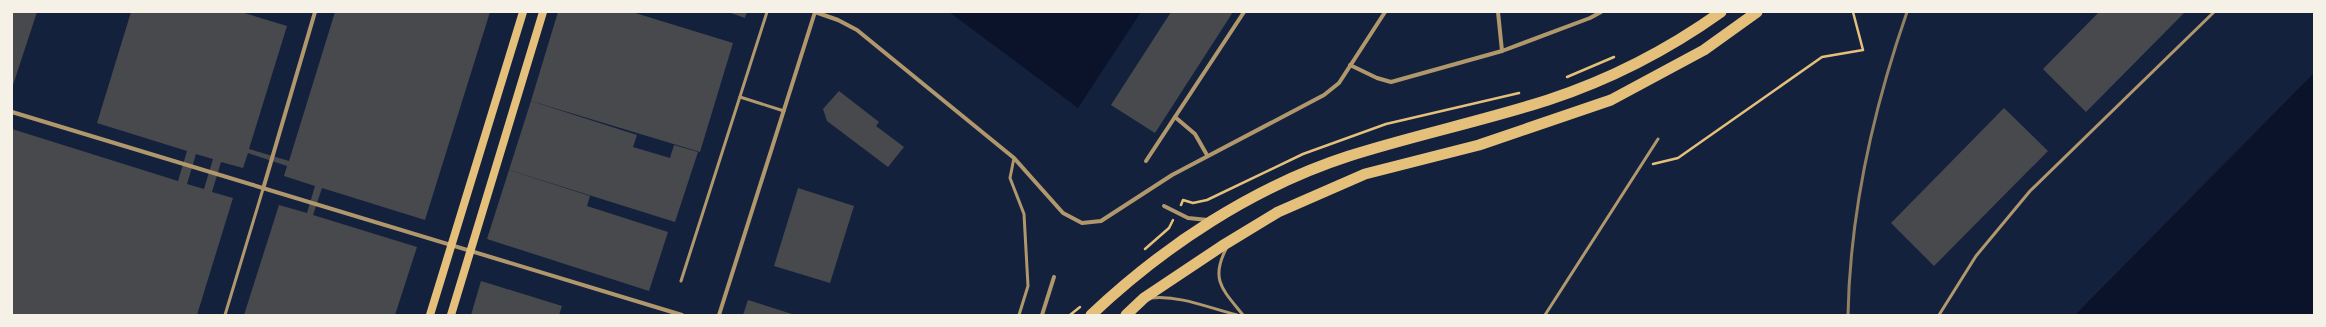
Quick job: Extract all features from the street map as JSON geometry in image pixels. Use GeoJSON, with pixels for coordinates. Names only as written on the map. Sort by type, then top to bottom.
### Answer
{"type":"FeatureCollection","features":[{"type":"Feature","properties":{"kind":"highway"},"geometry":{"type":"LineString","coordinates":[[1091,315],[1122,287],[1212,220],[1283,183],[1348,156],[1548,100],[1613,75],[1693,32],[1721,12]]}},
{"type":"Feature","properties":{"kind":"highway"},"geometry":{"type":"LineString","coordinates":[[1126,315],[1144,298],[1229,242],[1278,212],[1365,174],[1479,145],[1611,100],[1704,50],[1758,12]]}},
{"type":"Feature","properties":{"kind":"main road"},"geometry":{"type":"LineString","coordinates":[[430,315],[523,12]]}},
{"type":"Feature","properties":{"kind":"main road"},"geometry":{"type":"LineString","coordinates":[[451,315],[543,12]]}},
{"type":"Feature","properties":{"kind":"street"},"geometry":{"type":"LineString","coordinates":[[263,189],[315,12]]}},
{"type":"Feature","properties":{"kind":"street"},"geometry":{"type":"LineString","coordinates":[[719,315],[815,12],[838,20],[857,30],[1014,158],[1063,213],[1082,223],[1101,221],[1172,175],[1207,155],[1324,96],[1339,82],[1385,12]]}},
{"type":"Feature","properties":{"kind":"street"},"geometry":{"type":"LineString","coordinates":[[1146,161],[1244,12]]}},
{"type":"Feature","properties":{"kind":"street"},"geometry":{"type":"LineString","coordinates":[[1498,12],[1502,51]]}},
{"type":"Feature","properties":{"kind":"street"},"geometry":{"type":"LineString","coordinates":[[1350,65],[1377,78],[1391,82],[1502,51],[1590,18],[1601,12]]}},
{"type":"Feature","properties":{"kind":"street"},"geometry":{"type":"LineString","coordinates":[[12,112],[682,315]]}},
{"type":"Feature","properties":{"kind":"street"},"geometry":{"type":"LineString","coordinates":[[1175,117],[1195,134],[1207,155]]}},
{"type":"Feature","properties":{"kind":"street"},"geometry":{"type":"LineString","coordinates":[[1164,206],[1188,218],[1212,220]]}},
{"type":"Feature","properties":{"kind":"street"},"geometry":{"type":"LineString","coordinates":[[1042,315],[1054,277]]}},
{"type":"Feature","properties":{"kind":"lane"},"geometry":{"type":"LineString","coordinates":[[681,281],[767,12]]}},
{"type":"Feature","properties":{"kind":"lane"},"geometry":{"type":"LineString","coordinates":[[1939,315],[1976,256],[2030,191],[2214,12]]}},
{"type":"Feature","properties":{"kind":"lane"},"geometry":{"type":"LineString","coordinates":[[740,97],[784,111]]}},
{"type":"Feature","properties":{"kind":"lane"},"geometry":{"type":"LineString","coordinates":[[1545,315],[1658,139]]}},
{"type":"Feature","properties":{"kind":"lane"},"geometry":{"type":"LineString","coordinates":[[1014,158],[1010,178],[1024,214],[1028,286],[1019,315]]}},
{"type":"Feature","properties":{"kind":"lane"},"geometry":{"type":"LineString","coordinates":[[225,315],[263,189]]}},
{"type":"Feature","properties":{"kind":"lane"},"geometry":{"type":"LineString","coordinates":[[1229,242],[1218,264],[1218,276],[1228,296],[1242,315]]}},
{"type":"Feature","properties":{"kind":"lane"},"geometry":{"type":"LineString","coordinates":[[1144,298],[1171,298],[1237,315]]}},
{"type":"Feature","properties":{"kind":"path"},"geometry":{"type":"LineString","coordinates":[[1640,167],[1678,158],[1822,58],[1863,50],[1853,12]]}},
{"type":"Feature","properties":{"kind":"water"},"geometry":{"type":"Polygon","coordinates":[[[949,12],[1141,12],[1078,108],[949,12]]]}},
{"type":"Feature","properties":{"kind":"water"},"geometry":{"type":"Polygon","coordinates":[[[2314,73],[2314,315],[2075,315],[2314,73]]]}},
{"type":"Feature","properties":{"kind":"building"},"geometry":{"type":"Polygon","coordinates":[[[12,12],[37,12],[12,88],[12,12]]]}},
{"type":"Feature","properties":{"kind":"building"},"geometry":{"type":"Polygon","coordinates":[[[131,12],[241,12],[287,26],[249,149],[289,161],[335,12],[490,12],[425,220],[322,188],[313,215],[417,247],[395,315],[244,315],[279,205],[307,213],[315,186],[284,176],[287,166],[248,153],[243,168],[221,162],[212,192],[233,198],[197,315],[12,315],[12,129],[178,181],[187,151],[97,123],[131,12]],[[196,154],[187,184],[204,189],[213,159],[196,154]]]}},
{"type":"Feature","properties":{"kind":"building"},"geometry":{"type":"Polygon","coordinates":[[[558,12],[632,12],[733,43],[700,152],[531,101],[558,12]]]}},
{"type":"Feature","properties":{"kind":"building"},"geometry":{"type":"Polygon","coordinates":[[[728,12],[747,12],[745,18],[728,12]]]}},
{"type":"Feature","properties":{"kind":"building"},"geometry":{"type":"Polygon","coordinates":[[[1171,12],[1233,12],[1155,133],[1111,105],[1171,12]]]}},
{"type":"Feature","properties":{"kind":"building"},"geometry":{"type":"Polygon","coordinates":[[[2099,12],[2185,12],[2086,112],[2043,69],[2099,12]]]}},
{"type":"Feature","properties":{"kind":"building"},"geometry":{"type":"Polygon","coordinates":[[[839,91],[879,122],[876,126],[904,147],[888,167],[827,121],[823,109],[839,91]]]}},
{"type":"Feature","properties":{"kind":"building"},"geometry":{"type":"Polygon","coordinates":[[[531,101],[637,135],[633,147],[670,158],[674,145],[698,152],[675,222],[509,170],[531,101]]]}},
{"type":"Feature","properties":{"kind":"building"},"geometry":{"type":"Polygon","coordinates":[[[2004,108],[2048,151],[1934,266],[1891,223],[2004,108]]]}},
{"type":"Feature","properties":{"kind":"building"},"geometry":{"type":"Polygon","coordinates":[[[509,170],[590,196],[587,206],[668,232],[649,291],[487,239],[509,170]]]}},
{"type":"Feature","properties":{"kind":"building"},"geometry":{"type":"Polygon","coordinates":[[[798,188],[854,206],[830,283],[774,266],[798,188]]]}},
{"type":"Feature","properties":{"kind":"building"},"geometry":{"type":"Polygon","coordinates":[[[481,281],[562,306],[559,315],[471,315],[481,281]]]}},
{"type":"Feature","properties":{"kind":"building"},"geometry":{"type":"Polygon","coordinates":[[[748,300],[795,315],[743,315],[748,300]]]}},
{"type":"Feature","properties":{"kind":"railway"},"geometry":{"type":"LineString","coordinates":[[1848,315],[1853,238],[1866,161],[1884,86],[1907,12]]}}]}
